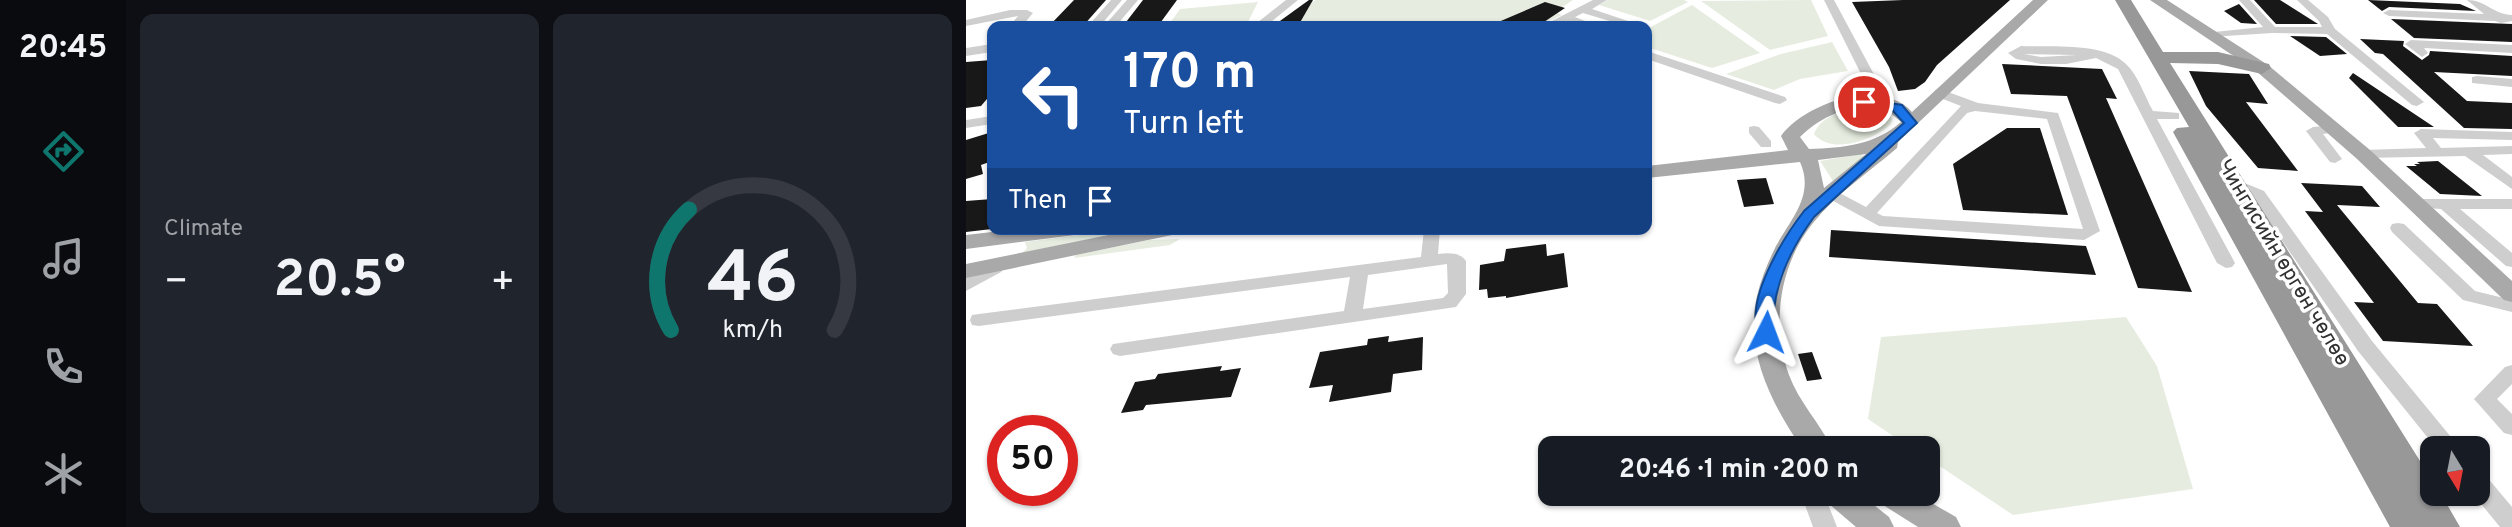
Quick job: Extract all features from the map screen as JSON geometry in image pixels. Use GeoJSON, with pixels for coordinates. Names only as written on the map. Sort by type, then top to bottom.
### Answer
{"type":"FeatureCollection","features":[{"type":"Feature","properties":{"kind":"highway","name":"Чингисийн өргөн чөлөө"},"geometry":{"type":"LineString","coordinates":[[2109,0],[2175,116],[2225,185],[2442,527]]}},
{"type":"Feature","properties":{"kind":"highway","name":"Чингисийн өргөн чөлөө"},"geometry":{"type":"LineString","coordinates":[[2123,0],[2158,57],[2409,527]]}},
{"type":"Feature","properties":{"kind":"highway"},"geometry":{"type":"LineString","coordinates":[[2218,58],[2238,52]]}},
{"type":"Feature","properties":{"kind":"highway"},"geometry":{"type":"LineString","coordinates":[[2158,57],[2218,58],[2262,68]]}},
{"type":"Feature","properties":{"kind":"main road"},"geometry":{"type":"LineString","coordinates":[[1809,436],[1794,415],[1777,382],[1769,350],[1765,315],[1777,265],[1809,214],[1904,130],[2041,0]]}},
{"type":"Feature","properties":{"kind":"main road"},"geometry":{"type":"LineString","coordinates":[[2157,0],[2262,68],[2363,154],[2512,294]]}},
{"type":"Feature","properties":{"kind":"main road"},"geometry":{"type":"LineString","coordinates":[[1652,160],[1760,137],[1790,136],[1826,110],[1868,102],[1888,104],[1940,93]]}},
{"type":"Feature","properties":{"kind":"main road"},"geometry":{"type":"LineString","coordinates":[[1888,104],[1903,111],[1904,130]]}},
{"type":"Feature","properties":{"kind":"main road"},"geometry":{"type":"LineString","coordinates":[[1652,171],[1853,150],[1904,130]]}},
{"type":"Feature","properties":{"kind":"main road"},"geometry":{"type":"LineString","coordinates":[[1790,136],[1794,146],[1805,154],[1816,186],[1809,214]]}},
{"type":"Feature","properties":{"kind":"main road"},"geometry":{"type":"LineString","coordinates":[[966,243],[1013,235]]}},
{"type":"Feature","properties":{"kind":"main road"},"geometry":{"type":"LineString","coordinates":[[966,271],[995,268],[1134,235]]}},
{"type":"Feature","properties":{"kind":"main road"},"geometry":{"type":"LineString","coordinates":[[966,243],[1005,249],[1006,257],[995,268]]}},
{"type":"Feature","properties":{"kind":"main road"},"geometry":{"type":"LineString","coordinates":[[1853,506],[1878,527]]}},
{"type":"Feature","properties":{"kind":"main road"},"geometry":{"type":"LineString","coordinates":[[1911,506],[1945,527]]}},
{"type":"Feature","properties":{"kind":"street"},"geometry":{"type":"LineString","coordinates":[[966,15],[1018,0]]}},
{"type":"Feature","properties":{"kind":"street"},"geometry":{"type":"LineString","coordinates":[[1103,21],[1117,0]]}},
{"type":"Feature","properties":{"kind":"street"},"geometry":{"type":"LineString","coordinates":[[1107,21],[1119,16],[1133,0]]}},
{"type":"Feature","properties":{"kind":"street"},"geometry":{"type":"LineString","coordinates":[[1266,21],[1293,0]]}},
{"type":"Feature","properties":{"kind":"street"},"geometry":{"type":"LineString","coordinates":[[1563,21],[1602,0]]}},
{"type":"Feature","properties":{"kind":"street"},"geometry":{"type":"LineString","coordinates":[[1829,0],[1878,95],[1868,102]]}},
{"type":"Feature","properties":{"kind":"street"},"geometry":{"type":"LineString","coordinates":[[2244,0],[2272,30]]}},
{"type":"Feature","properties":{"kind":"street"},"geometry":{"type":"LineString","coordinates":[[2302,0],[2323,19],[2330,31],[2417,102]]}},
{"type":"Feature","properties":{"kind":"street"},"geometry":{"type":"LineString","coordinates":[[2472,0],[2506,19],[2512,28]]}},
{"type":"Feature","properties":{"kind":"street"},"geometry":{"type":"LineString","coordinates":[[1583,10],[1620,21]]}},
{"type":"Feature","properties":{"kind":"street"},"geometry":{"type":"LineString","coordinates":[[966,23],[1010,13],[1027,13],[1020,21]]}},
{"type":"Feature","properties":{"kind":"street"},"geometry":{"type":"LineString","coordinates":[[2389,13],[2506,19]]}},
{"type":"Feature","properties":{"kind":"street"},"geometry":{"type":"LineString","coordinates":[[2214,35],[2272,30],[2330,31]]}},
{"type":"Feature","properties":{"kind":"street"},"geometry":{"type":"LineString","coordinates":[[2422,53],[2411,44],[2512,49]]}},
{"type":"Feature","properties":{"kind":"street"},"geometry":{"type":"LineString","coordinates":[[1991,46],[2018,52],[2096,54],[2114,58],[2123,67],[2227,263]]}},
{"type":"Feature","properties":{"kind":"street"},"geometry":{"type":"LineString","coordinates":[[966,52],[987,49]]}},
{"type":"Feature","properties":{"kind":"street"},"geometry":{"type":"LineString","coordinates":[[1652,57],[1776,104],[1652,66]]}},
{"type":"Feature","properties":{"kind":"street"},"geometry":{"type":"LineString","coordinates":[[2477,80],[2512,83]]}},
{"type":"Feature","properties":{"kind":"street"},"geometry":{"type":"LineString","coordinates":[[1832,194],[1879,221],[2084,235],[2092,231],[2053,116],[1975,107],[1940,93]]}},
{"type":"Feature","properties":{"kind":"street"},"geometry":{"type":"LineString","coordinates":[[1867,215],[1962,110],[1975,107]]}},
{"type":"Feature","properties":{"kind":"street"},"geometry":{"type":"LineString","coordinates":[[2148,115],[2175,116]]}},
{"type":"Feature","properties":{"kind":"street"},"geometry":{"type":"LineString","coordinates":[[966,124],[987,121]]}},
{"type":"Feature","properties":{"kind":"street"},"geometry":{"type":"LineString","coordinates":[[2333,129],[2313,131],[2335,159]]}},
{"type":"Feature","properties":{"kind":"street"},"geometry":{"type":"LineString","coordinates":[[2437,152],[2421,133],[2512,136]]}},
{"type":"Feature","properties":{"kind":"street"},"geometry":{"type":"LineString","coordinates":[[2363,154],[2512,150]]}},
{"type":"Feature","properties":{"kind":"street"},"geometry":{"type":"LineString","coordinates":[[2468,151],[2512,184]]}},
{"type":"Feature","properties":{"kind":"street"},"geometry":{"type":"LineString","coordinates":[[2185,185],[2225,185],[2258,194],[2365,346],[2439,436]]}},
{"type":"Feature","properties":{"kind":"street"},"geometry":{"type":"LineString","coordinates":[[2416,204],[2512,204]]}},
{"type":"Feature","properties":{"kind":"street"},"geometry":{"type":"LineString","coordinates":[[2446,205],[2512,262]]}},
{"type":"Feature","properties":{"kind":"street"},"geometry":{"type":"LineString","coordinates":[[2398,228],[2469,296],[2512,306]]}},
{"type":"Feature","properties":{"kind":"street"},"geometry":{"type":"LineString","coordinates":[[1429,261],[1431,235]]}},
{"type":"Feature","properties":{"kind":"street"},"geometry":{"type":"LineString","coordinates":[[979,320],[1448,258],[1457,261],[1457,294],[1449,303],[1121,349]]}},
{"type":"Feature","properties":{"kind":"street"},"geometry":{"type":"LineString","coordinates":[[966,285],[995,268]]}},
{"type":"Feature","properties":{"kind":"street"},"geometry":{"type":"LineString","coordinates":[[2484,268],[2512,268]]}},
{"type":"Feature","properties":{"kind":"street"},"geometry":{"type":"LineString","coordinates":[[1352,317],[1360,270]]}},
{"type":"Feature","properties":{"kind":"street"},"geometry":{"type":"LineString","coordinates":[[2512,372],[2484,400],[2512,427]]}},
{"type":"Feature","properties":{"kind":"street"},"geometry":{"type":"LineString","coordinates":[[2490,497],[2512,524]]}},
{"type":"Feature","properties":{"kind":"street"},"geometry":{"type":"LineString","coordinates":[[1817,506],[1825,527]]}},
{"type":"Feature","properties":{"kind":"shaded area"},"geometry":{"type":"Polygon","coordinates":[[[1316,0],[1573,0],[1555,12],[1562,15],[1549,21],[1283,21],[1298,8],[1316,0]]]}},
{"type":"Feature","properties":{"kind":"shaded area"},"geometry":{"type":"Polygon","coordinates":[[[1608,0],[1688,2],[1650,21],[1599,5],[1608,0]]]}},
{"type":"Feature","properties":{"kind":"shaded area"},"geometry":{"type":"Polygon","coordinates":[[[1811,0],[1828,36],[1770,50],[1701,1],[1811,0]]]}},
{"type":"Feature","properties":{"kind":"shaded area"},"geometry":{"type":"Polygon","coordinates":[[[1258,2],[1248,21],[1172,21],[1180,9],[1258,2]]]}},
{"type":"Feature","properties":{"kind":"shaded area"},"geometry":{"type":"Polygon","coordinates":[[[1692,5],[1760,53],[1712,68],[1652,49],[1652,26],[1692,5]]]}},
{"type":"Feature","properties":{"kind":"shaded area"},"geometry":{"type":"Polygon","coordinates":[[[1832,42],[1848,71],[1800,79],[1774,90],[1726,74],[1781,54],[1832,42]]]}},
{"type":"Feature","properties":{"kind":"shaded area"},"geometry":{"type":"Polygon","coordinates":[[[1867,108],[1883,110],[1892,119],[1891,124],[1875,135],[1853,143],[1831,144],[1814,134],[1829,117],[1844,111],[1867,108]]]}},
{"type":"Feature","properties":{"kind":"shaded area"},"geometry":{"type":"Polygon","coordinates":[[[1861,154],[1865,157],[1833,181],[1820,161],[1861,154]]]}},
{"type":"Feature","properties":{"kind":"shaded area"},"geometry":{"type":"Polygon","coordinates":[[[1080,235],[1116,235],[1017,259],[1027,248],[1025,242],[1080,235]]]}},
{"type":"Feature","properties":{"kind":"shaded area"},"geometry":{"type":"Polygon","coordinates":[[[1180,239],[1170,245],[1074,258],[1076,255],[1149,240],[1180,239]]]}},
{"type":"Feature","properties":{"kind":"shaded area"},"geometry":{"type":"Polygon","coordinates":[[[2126,317],[2157,366],[2193,489],[2013,515],[1940,466],[1940,436],[1893,436],[1868,419],[1881,337],[2126,317]]]}},
{"type":"Feature","properties":{"kind":"building"},"geometry":{"type":"Polygon","coordinates":[[[1074,0],[1106,0],[1087,21],[1054,21],[1074,0]]]}},
{"type":"Feature","properties":{"kind":"building"},"geometry":{"type":"Polygon","coordinates":[[[1143,0],[1177,0],[1162,21],[1127,21],[1143,0]]]}},
{"type":"Feature","properties":{"kind":"building"},"geometry":{"type":"Polygon","coordinates":[[[1309,0],[1313,0],[1301,21],[1280,21],[1309,0]]]}},
{"type":"Feature","properties":{"kind":"building"},"geometry":{"type":"Polygon","coordinates":[[[2010,0],[1937,65],[1925,82],[1915,89],[1898,91],[1889,67],[1852,2],[2010,0]]]}},
{"type":"Feature","properties":{"kind":"building"},"geometry":{"type":"Polygon","coordinates":[[[2254,0],[2280,0],[2318,24],[2276,24],[2254,0]]]}},
{"type":"Feature","properties":{"kind":"building"},"geometry":{"type":"Polygon","coordinates":[[[2368,0],[2460,4],[2476,11],[2389,7],[2382,11],[2368,0]]]}},
{"type":"Feature","properties":{"kind":"building"},"geometry":{"type":"Polygon","coordinates":[[[1545,2],[1565,8],[1546,21],[1501,21],[1545,2]]]}},
{"type":"Feature","properties":{"kind":"building"},"geometry":{"type":"Polygon","coordinates":[[[2239,4],[2257,24],[2241,23],[2224,11],[2239,4]]]}},
{"type":"Feature","properties":{"kind":"building"},"geometry":{"type":"Polygon","coordinates":[[[2391,19],[2512,24],[2512,42],[2414,38],[2391,19]]]}},
{"type":"Feature","properties":{"kind":"building"},"geometry":{"type":"Polygon","coordinates":[[[2290,36],[2326,37],[2347,54],[2320,56],[2290,36]]]}},
{"type":"Feature","properties":{"kind":"building"},"geometry":{"type":"Polygon","coordinates":[[[2360,39],[2404,41],[2403,46],[2422,60],[2430,51],[2512,56],[2512,76],[2434,72],[2467,101],[2512,103],[2512,129],[2464,128],[2383,54],[2375,53],[2360,39]]]}},
{"type":"Feature","properties":{"kind":"building"},"geometry":{"type":"Polygon","coordinates":[[[987,60],[987,99],[981,106],[966,108],[966,62],[987,60]]]}},
{"type":"Feature","properties":{"kind":"building"},"geometry":{"type":"Polygon","coordinates":[[[2002,64],[2102,69],[2117,99],[2106,98],[2192,292],[2138,288],[2067,96],[2011,94],[2002,64]]]}},
{"type":"Feature","properties":{"kind":"building"},"geometry":{"type":"Polygon","coordinates":[[[2189,71],[2249,74],[2268,104],[2246,102],[2298,171],[2258,168],[2206,106],[2189,71]]]}},
{"type":"Feature","properties":{"kind":"building"},"geometry":{"type":"Polygon","coordinates":[[[2353,73],[2434,127],[2398,127],[2349,78],[2353,73]]]}},
{"type":"Feature","properties":{"kind":"building"},"geometry":{"type":"Polygon","coordinates":[[[2007,128],[2040,128],[2068,215],[1963,210],[1953,164],[2007,128]]]}},
{"type":"Feature","properties":{"kind":"building"},"geometry":{"type":"Polygon","coordinates":[[[987,134],[987,163],[981,165],[983,174],[966,179],[966,140],[987,134]]]}},
{"type":"Feature","properties":{"kind":"building"},"geometry":{"type":"Polygon","coordinates":[[[2438,161],[2482,196],[2440,194],[2406,166],[2417,166],[2414,164],[2420,164],[2417,162],[2438,161]]]}},
{"type":"Feature","properties":{"kind":"building"},"geometry":{"type":"Polygon","coordinates":[[[1766,178],[1774,204],[1744,207],[1737,180],[1766,178]]]}},
{"type":"Feature","properties":{"kind":"building"},"geometry":{"type":"Polygon","coordinates":[[[2301,183],[2362,186],[2380,207],[2337,205],[2418,303],[2437,304],[2473,346],[2383,341],[2354,302],[2374,303],[2305,211],[2323,212],[2301,183]]]}},
{"type":"Feature","properties":{"kind":"building"},"geometry":{"type":"Polygon","coordinates":[[[987,199],[987,230],[966,232],[966,201],[987,199]]]}},
{"type":"Feature","properties":{"kind":"building"},"geometry":{"type":"Polygon","coordinates":[[[1831,230],[2086,246],[2096,275],[1829,257],[1831,230]]]}},
{"type":"Feature","properties":{"kind":"building"},"geometry":{"type":"Polygon","coordinates":[[[1546,244],[1547,256],[1564,253],[1568,287],[1506,298],[1488,298],[1487,289],[1479,290],[1480,265],[1504,261],[1506,249],[1546,244]]]}},
{"type":"Feature","properties":{"kind":"building"},"geometry":{"type":"Polygon","coordinates":[[[1389,336],[1388,342],[1423,337],[1422,370],[1393,374],[1391,392],[1329,402],[1333,385],[1309,388],[1320,352],[1367,345],[1368,339],[1389,336]]]}},
{"type":"Feature","properties":{"kind":"building"},"geometry":{"type":"Polygon","coordinates":[[[1812,352],[1822,379],[1807,381],[1798,354],[1812,352]]]}},
{"type":"Feature","properties":{"kind":"building"},"geometry":{"type":"Polygon","coordinates":[[[1222,366],[1220,371],[1241,368],[1231,397],[1146,405],[1143,410],[1121,413],[1135,382],[1155,379],[1158,374],[1222,366]]]}},
{"type":"Feature","properties":{"kind":"route"},"geometry":{"type":"LineString","coordinates":[[1766,332],[1767,302],[1777,265],[1798,228],[1809,214],[1911,123],[1905,113],[1897,108],[1882,103],[1864,102]]}}]}
